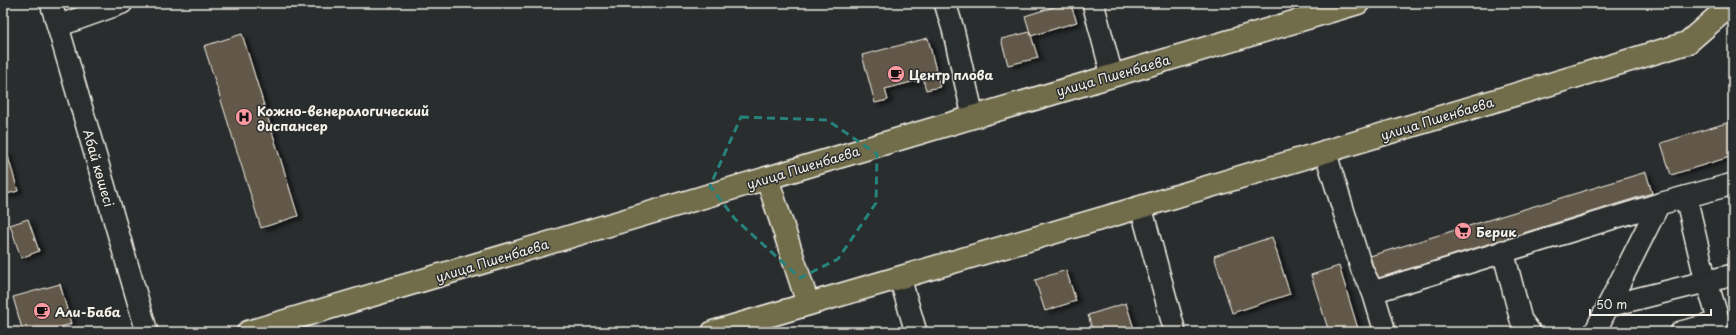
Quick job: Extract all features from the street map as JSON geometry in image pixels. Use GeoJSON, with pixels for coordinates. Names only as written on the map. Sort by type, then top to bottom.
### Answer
{"type":"FeatureCollection","features":[{"type":"Feature","properties":{"kind":"main road","name":"улица Пшенбаева"},"geometry":{"type":"LineString","coordinates":[[248,332],[1358,3]]}},
{"type":"Feature","properties":{"kind":"main road"},"geometry":{"type":"LineString","coordinates":[[1687,43],[1721,3]]}},
{"type":"Feature","properties":{"kind":"main road","name":"улица Пшенбаева"},"geometry":{"type":"LineString","coordinates":[[713,332],[1141,207],[1687,43],[1733,3]]}},
{"type":"Feature","properties":{"kind":"main road"},"geometry":{"type":"LineString","coordinates":[[767,178],[808,304]]}},
{"type":"Feature","properties":{"kind":"street","name":"Абай көшесі"},"geometry":{"type":"LineString","coordinates":[[51,3],[147,332]]}},
{"type":"Feature","properties":{"kind":"street"},"geometry":{"type":"LineString","coordinates":[[58,26],[122,3]]}},
{"type":"Feature","properties":{"kind":"street"},"geometry":{"type":"LineString","coordinates":[[945,3],[953,29],[973,116]]}},
{"type":"Feature","properties":{"kind":"street"},"geometry":{"type":"LineString","coordinates":[[1093,3],[1112,75]]}},
{"type":"Feature","properties":{"kind":"street"},"geometry":{"type":"LineString","coordinates":[[1325,151],[1362,270],[1373,292],[1385,332]]}},
{"type":"Feature","properties":{"kind":"street"},"geometry":{"type":"LineString","coordinates":[[1373,292],[1503,251],[1660,204],[1733,184]]}},
{"type":"Feature","properties":{"kind":"street"},"geometry":{"type":"LineString","coordinates":[[1681,332],[1726,321],[1706,282],[1686,197]]}},
{"type":"Feature","properties":{"kind":"street"},"geometry":{"type":"LineString","coordinates":[[1595,332],[1660,204]]}},
{"type":"Feature","properties":{"kind":"street"},"geometry":{"type":"LineString","coordinates":[[1141,207],[1175,332]]}},
{"type":"Feature","properties":{"kind":"street"},"geometry":{"type":"LineString","coordinates":[[1503,251],[1521,320],[1530,332]]}},
{"type":"Feature","properties":{"kind":"street"},"geometry":{"type":"LineString","coordinates":[[1608,306],[1733,275]]}},
{"type":"Feature","properties":{"kind":"street"},"geometry":{"type":"LineString","coordinates":[[900,278],[916,332]]}},
{"type":"Feature","properties":{"kind":"highlighted area"},"geometry":{"type":"Polygon","coordinates":[[[741,117],[827,120],[877,154],[876,203],[838,259],[800,278],[735,219],[710,186],[741,117]]]}},
{"type":"Feature","properties":{"kind":"building"},"geometry":{"type":"Polygon","coordinates":[[[1070,3],[1077,22],[1031,36],[1025,16],[1070,3]]]}},
{"type":"Feature","properties":{"kind":"building"},"geometry":{"type":"Polygon","coordinates":[[[1030,32],[1038,58],[1008,65],[1001,39],[1030,32]]]}},
{"type":"Feature","properties":{"kind":"building"},"geometry":{"type":"Polygon","coordinates":[[[242,34],[298,216],[261,228],[204,46],[242,34]]]}},
{"type":"Feature","properties":{"kind":"building"},"geometry":{"type":"Polygon","coordinates":[[[928,38],[940,87],[926,90],[923,79],[885,89],[888,100],[875,103],[862,55],[928,38]]]}},
{"type":"Feature","properties":{"kind":"building"},"geometry":{"type":"Polygon","coordinates":[[[1733,121],[1733,156],[1671,175],[1661,143],[1733,121]]]}},
{"type":"Feature","properties":{"kind":"building"},"geometry":{"type":"Polygon","coordinates":[[[7,153],[18,191],[3,195],[3,154],[7,153]]]}},
{"type":"Feature","properties":{"kind":"building"},"geometry":{"type":"Polygon","coordinates":[[[1646,172],[1652,193],[1379,278],[1373,266],[1370,256],[1646,172]]]}},
{"type":"Feature","properties":{"kind":"building"},"geometry":{"type":"Polygon","coordinates":[[[28,219],[39,251],[21,258],[10,225],[28,219]]]}},
{"type":"Feature","properties":{"kind":"building"},"geometry":{"type":"Polygon","coordinates":[[[1272,237],[1290,294],[1232,313],[1214,256],[1272,237]]]}},
{"type":"Feature","properties":{"kind":"building"},"geometry":{"type":"Polygon","coordinates":[[[1339,266],[1359,332],[1329,332],[1311,275],[1339,266]]]}},
{"type":"Feature","properties":{"kind":"building"},"geometry":{"type":"Polygon","coordinates":[[[1066,270],[1076,301],[1045,311],[1035,280],[1066,270]]]}},
{"type":"Feature","properties":{"kind":"building","name":"Али-Баба"},"geometry":{"type":"Polygon","coordinates":[[[60,284],[71,324],[44,332],[23,332],[13,297],[60,284]]]}},
{"type":"Feature","properties":{"kind":"building"},"geometry":{"type":"Polygon","coordinates":[[[1126,303],[1135,332],[1093,332],[1088,315],[1126,303]]]}},
{"type":"Feature","properties":{"kind":"place","name":"Центр плова"},"geometry":{"type":"Point","coordinates":[896,74]}},
{"type":"Feature","properties":{"kind":"place","name":"Кожно-венерологический диспансер"},"geometry":{"type":"Point","coordinates":[244,117]}},
{"type":"Feature","properties":{"kind":"place","name":"Берик"},"geometry":{"type":"Point","coordinates":[1463,231]}},
{"type":"Feature","properties":{"kind":"place","name":"Али-Баба"},"geometry":{"type":"Point","coordinates":[42,311]}}]}
